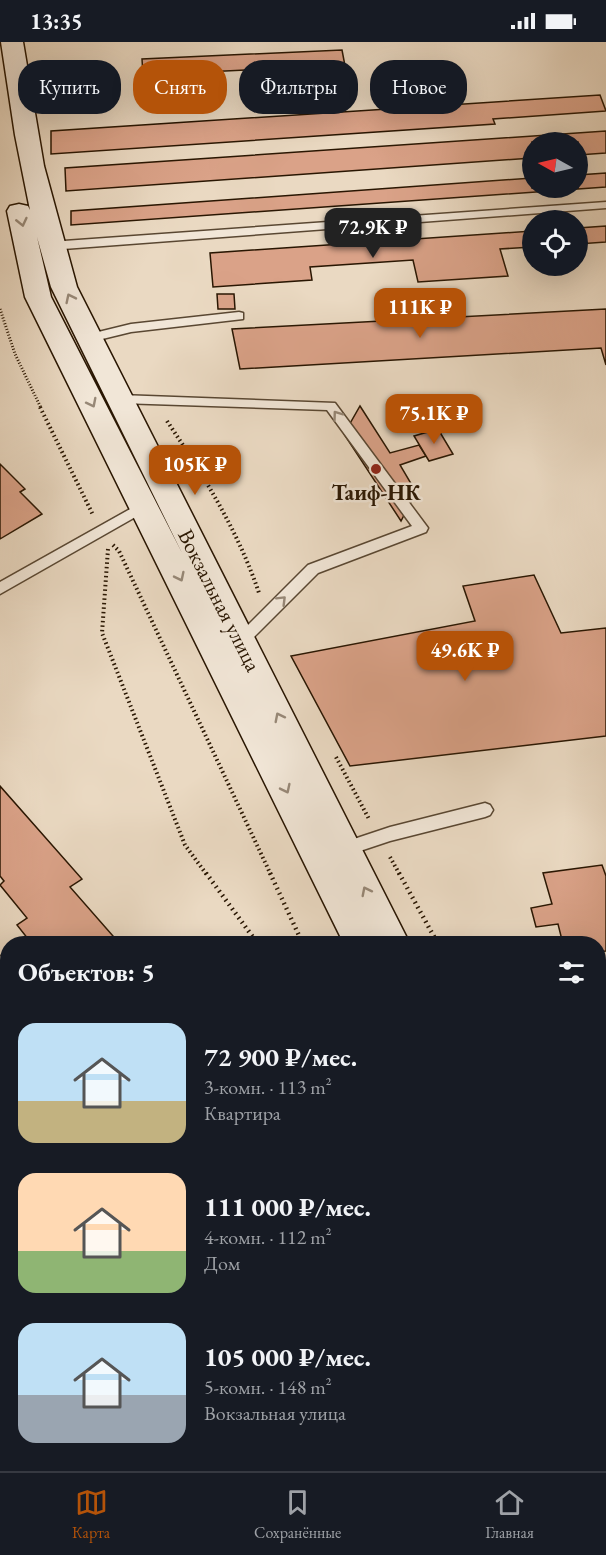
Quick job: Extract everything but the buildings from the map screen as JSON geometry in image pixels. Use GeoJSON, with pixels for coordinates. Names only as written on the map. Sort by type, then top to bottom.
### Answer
{"type":"FeatureCollection","features":[{"type":"Feature","properties":{"kind":"main road","name":"Вокзальная улица"},"geometry":{"type":"LineString","coordinates":[[12,42],[22,117],[50,246],[64,287],[120,399],[157,500],[359,936]]}},
{"type":"Feature","properties":{"kind":"main road","name":"Вокзальная улица"},"geometry":{"type":"LineString","coordinates":[[0,124],[38,297],[241,641],[388,936]]}},
{"type":"Feature","properties":{"kind":"lane"},"geometry":{"type":"LineString","coordinates":[[50,246],[606,205]]}},
{"type":"Feature","properties":{"kind":"lane"},"geometry":{"type":"LineString","coordinates":[[90,338],[131,328],[239,316]]}},
{"type":"Feature","properties":{"kind":"lane"},"geometry":{"type":"LineString","coordinates":[[120,399],[331,406],[421,528],[313,569],[241,641]]}},
{"type":"Feature","properties":{"kind":"lane"},"geometry":{"type":"LineString","coordinates":[[0,589],[157,500]]}},
{"type":"Feature","properties":{"kind":"lane"},"geometry":{"type":"LineString","coordinates":[[345,849],[390,834],[484,810]]}},
{"type":"Feature","properties":{"kind":"path"},"geometry":{"type":"LineString","coordinates":[[0,309],[15,354],[101,531],[108,550],[102,633],[185,845],[252,936]]}},
{"type":"Feature","properties":{"kind":"path"},"geometry":{"type":"LineString","coordinates":[[101,531],[118,551],[299,936]]}},
{"type":"Feature","properties":{"kind":"place","name":"Таиф-НК"},"geometry":{"type":"Point","coordinates":[376,469]}}]}
